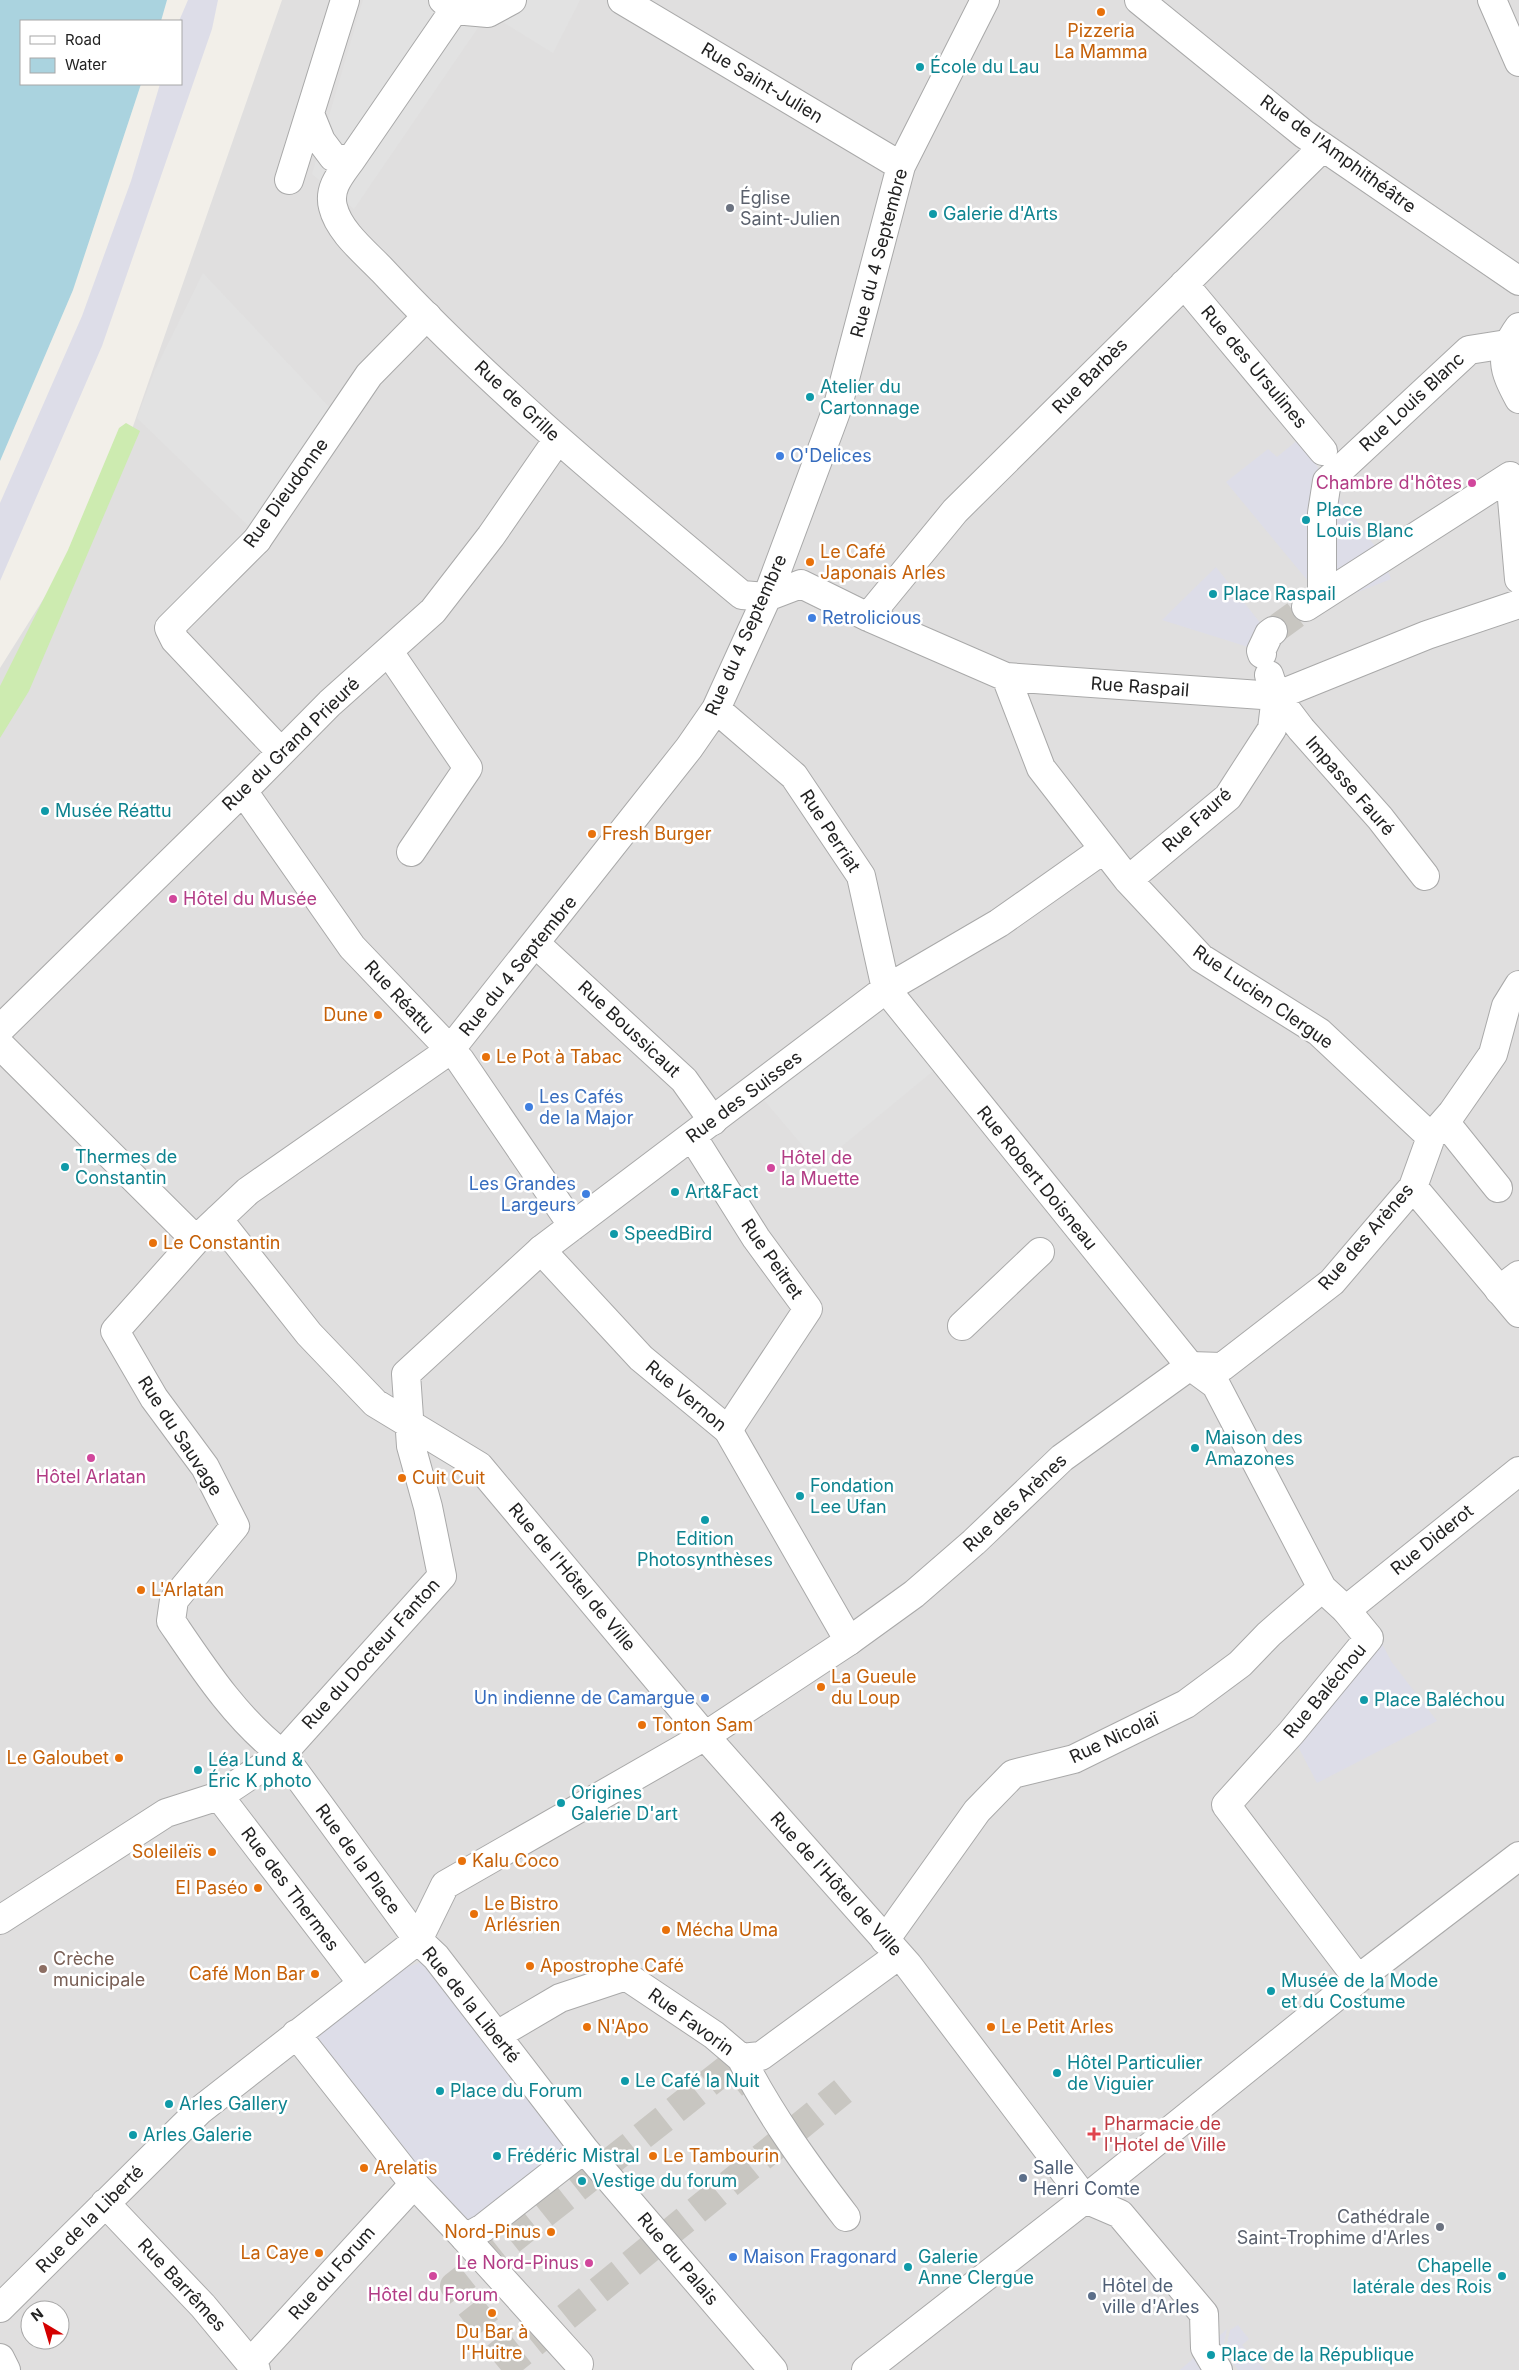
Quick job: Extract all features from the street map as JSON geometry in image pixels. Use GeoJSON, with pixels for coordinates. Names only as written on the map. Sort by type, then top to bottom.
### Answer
{"type":"FeatureCollection","features":[{"type":"Feature","properties":{"kind":"street"},"geometry":{"type":"LineString","coordinates":[[289,180],[345,0]]}},
{"type":"Feature","properties":{"kind":"street"},"geometry":{"type":"LineString","coordinates":[[448,5],[488,13],[512,0]]}},
{"type":"Feature","properties":{"kind":"street","name":"Rue Saint-Julien"},"geometry":{"type":"LineString","coordinates":[[622,0],[901,166]]}},
{"type":"Feature","properties":{"kind":"street","name":"Rue du 4 Septembre"},"geometry":{"type":"LineString","coordinates":[[196,1240],[248,1191],[450,1050],[536,944],[689,748],[716,708],[767,597],[836,409],[901,166],[985,0]]}},
{"type":"Feature","properties":{"kind":"street","name":"Rue de l'Amphithéâtre"},"geometry":{"type":"LineString","coordinates":[[1139,0],[1304,134],[1519,281]]}},
{"type":"Feature","properties":{"kind":"street"},"geometry":{"type":"LineString","coordinates":[[1492,0],[1519,62]]}},
{"type":"Feature","properties":{"kind":"street","name":"Rue de Grille"},"geometry":{"type":"LineString","coordinates":[[448,5],[352,160],[334,185],[332,205],[338,222],[426,316],[558,439],[742,595],[767,597]]}},
{"type":"Feature","properties":{"kind":"street"},"geometry":{"type":"LineString","coordinates":[[310,114],[321,141],[333,157],[352,160]]}},
{"type":"Feature","properties":{"kind":"street","name":"Rue Barbès"},"geometry":{"type":"LineString","coordinates":[[868,616],[955,511],[1323,147]]}},
{"type":"Feature","properties":{"kind":"street","name":"Rue des Ursulines"},"geometry":{"type":"LineString","coordinates":[[1184,284],[1331,467]]}},
{"type":"Feature","properties":{"kind":"street","name":"Rue Dieudonne"},"geometry":{"type":"LineString","coordinates":[[280,751],[175,640],[169,628],[257,540],[369,375],[426,316]]}},
{"type":"Feature","properties":{"kind":"street"},"geometry":{"type":"LineString","coordinates":[[1513,335],[1505,373],[1519,399]]}},
{"type":"Feature","properties":{"kind":"street","name":"Rue Louis Blanc"},"geometry":{"type":"LineString","coordinates":[[1331,467],[1469,350],[1513,335]]}},
{"type":"Feature","properties":{"kind":"street","name":"Rue du Grand Prieuré"},"geometry":{"type":"LineString","coordinates":[[0,1030],[243,791],[280,751],[330,703],[433,611],[491,536],[558,439]]}},
{"type":"Feature","properties":{"kind":"street"},"geometry":{"type":"LineString","coordinates":[[1331,467],[1322,513],[1314,601],[1510,476],[1519,579]]}},
{"type":"Feature","properties":{"kind":"street","name":"Rue Raspail"},"geometry":{"type":"LineString","coordinates":[[767,597],[801,584],[1006,677],[1270,658],[1427,635],[1519,604]]}},
{"type":"Feature","properties":{"kind":"street"},"geometry":{"type":"LineString","coordinates":[[389,652],[468,768],[411,852]]}},
{"type":"Feature","properties":{"kind":"street","name":"Impasse Fauré"},"geometry":{"type":"LineString","coordinates":[[1270,658],[1301,729],[1380,818],[1425,876]]}},
{"type":"Feature","properties":{"kind":"street","name":"Rue Fauré"},"geometry":{"type":"LineString","coordinates":[[1128,880],[1228,797],[1272,730],[1270,658]]}},
{"type":"Feature","properties":{"kind":"street","name":"Rue Lucien Clergue"},"geometry":{"type":"LineString","coordinates":[[1006,677],[1041,768],[1128,880],[1202,958],[1319,1032],[1438,1130],[1498,1188]]}},
{"type":"Feature","properties":{"kind":"street","name":"Rue Perriat"},"geometry":{"type":"LineString","coordinates":[[716,708],[794,776],[860,876],[886,989]]}},
{"type":"Feature","properties":{"kind":"street","name":"Rue Réattu"},"geometry":{"type":"LineString","coordinates":[[243,791],[352,947],[460,1060],[573,1226]]}},
{"type":"Feature","properties":{"kind":"street","name":"Rue des Suisses"},"geometry":{"type":"LineString","coordinates":[[406,1374],[541,1250],[886,989],[1000,923],[1104,850]]}},
{"type":"Feature","properties":{"kind":"street","name":"Rue Boussicaut"},"geometry":{"type":"LineString","coordinates":[[536,944],[684,1080],[703,1128]]}},
{"type":"Feature","properties":{"kind":"street","name":"Rue Robert Doisneau"},"geometry":{"type":"LineString","coordinates":[[886,989],[1069,1226],[1190,1366]]}},
{"type":"Feature","properties":{"kind":"street","name":"Rue des Arènes"},"geometry":{"type":"LineString","coordinates":[[418,1940],[444,1885],[705,1736],[849,1641],[914,1594],[974,1542],[1062,1458],[1190,1366],[1222,1367],[1332,1282],[1413,1187],[1438,1130],[1493,1054],[1515,1004]]}},
{"type":"Feature","properties":{"kind":"street"},"geometry":{"type":"LineString","coordinates":[[0,1045],[196,1240]]}},
{"type":"Feature","properties":{"kind":"street","name":"Rue Peitret"},"geometry":{"type":"LineString","coordinates":[[703,1128],[756,1238],[808,1310],[728,1430]]}},
{"type":"Feature","properties":{"kind":"street"},"geometry":{"type":"LineString","coordinates":[[1413,1187],[1509,1283],[1519,1313]]}},
{"type":"Feature","properties":{"kind":"street","name":"Rue de l'Hôtel de Ville"},"geometry":{"type":"LineString","coordinates":[[218,1219],[309,1334],[375,1403],[479,1466],[705,1736],[892,1948],[1085,2200]]}},
{"type":"Feature","properties":{"kind":"street","name":"Rue du Sauvage"},"geometry":{"type":"LineString","coordinates":[[196,1240],[115,1330],[154,1398],[205,1467],[236,1526],[174,1600],[171,1621],[212,1680],[266,1742],[282,1754]]}},
{"type":"Feature","properties":{"kind":"street","name":"Rue Vernon"},"geometry":{"type":"LineString","coordinates":[[541,1250],[640,1358],[728,1430],[849,1641]]}},
{"type":"Feature","properties":{"kind":"street"},"geometry":{"type":"LineString","coordinates":[[962,1326],[1040,1252]]}},
{"type":"Feature","properties":{"kind":"street","name":"Rue Baléchou"},"geometry":{"type":"LineString","coordinates":[[1190,1366],[1216,1385],[1322,1588],[1346,1610],[1369,1638],[1291,1734],[1226,1805],[1358,1979]]}},
{"type":"Feature","properties":{"kind":"street","name":"Rue du Docteur Fanton"},"geometry":{"type":"LineString","coordinates":[[0,1920],[166,1813],[219,1796],[282,1754],[442,1576],[428,1507],[411,1446],[406,1374]]}},
{"type":"Feature","properties":{"kind":"street","name":"Rue Diderot"},"geometry":{"type":"LineString","coordinates":[[1346,1610],[1519,1471]]}},
{"type":"Feature","properties":{"kind":"street","name":"Rue Nicolaï"},"geometry":{"type":"LineString","coordinates":[[892,1948],[977,1811],[1012,1774],[1074,1759],[1186,1704],[1240,1664],[1269,1634],[1322,1588]]}},
{"type":"Feature","properties":{"kind":"street","name":"Rue de la Place"},"geometry":{"type":"LineString","coordinates":[[282,1754],[418,1940]]}},
{"type":"Feature","properties":{"kind":"street","name":"Rue des Thermes"},"geometry":{"type":"LineString","coordinates":[[219,1796],[362,1983]]}},
{"type":"Feature","properties":{"kind":"street"},"geometry":{"type":"LineString","coordinates":[[866,2370],[1085,2200],[1358,1979],[1519,1856]]}},
{"type":"Feature","properties":{"kind":"street","name":"Rue de la Liberté"},"geometry":{"type":"LineString","coordinates":[[0,2308],[199,2112],[418,1940],[436,1957],[584,2149]]}},
{"type":"Feature","properties":{"kind":"street","name":"Rue Favorin"},"geometry":{"type":"LineString","coordinates":[[497,2035],[560,1998],[626,1976],[714,2036],[741,2058],[761,2056],[892,1948]]}},
{"type":"Feature","properties":{"kind":"street"},"geometry":{"type":"LineString","coordinates":[[296,2034],[414,2184],[579,2364]]}},
{"type":"Feature","properties":{"kind":"street"},"geometry":{"type":"LineString","coordinates":[[741,2058],[762,2100],[813,2174],[846,2217]]}},
{"type":"Feature","properties":{"kind":"street"},"geometry":{"type":"LineString","coordinates":[[465,2238],[483,2228],[584,2149]]}},
{"type":"Feature","properties":{"kind":"street","name":"Rue du Palais"},"geometry":{"type":"LineString","coordinates":[[584,2149],[773,2370]]}},
{"type":"Feature","properties":{"kind":"street","name":"Rue du Forum"},"geometry":{"type":"LineString","coordinates":[[253,2366],[414,2184]]}},
{"type":"Feature","properties":{"kind":"street"},"geometry":{"type":"LineString","coordinates":[[1085,2200],[1120,2214],[1204,2314],[1205,2348],[1218,2370]]}},
{"type":"Feature","properties":{"kind":"street","name":"Rue Barrêmes"},"geometry":{"type":"LineString","coordinates":[[105,2203],[203,2306],[253,2366]]}},
{"type":"Feature","properties":{"kind":"street"},"geometry":{"type":"LineString","coordinates":[[0,2358],[6,2370]]}},
{"type":"Feature","properties":{"kind":"shaded area"},"geometry":{"type":"Polygon","coordinates":[[[188,0],[218,0],[212,29],[102,346],[0,581],[0,503],[82,316],[131,181],[160,85],[182,85],[182,20],[179,20],[188,0]]]}},
{"type":"Feature","properties":{"kind":"shaded area"},"geometry":{"type":"Polygon","coordinates":[[[282,0],[1519,0],[1519,2370],[0,2370],[0,668],[109,495],[282,0]]]}},
{"type":"Feature","properties":{"kind":"shaded area"},"geometry":{"type":"Polygon","coordinates":[[[363,0],[580,0],[553,53],[488,13],[354,209],[312,174],[363,0]]]}},
{"type":"Feature","properties":{"kind":"shaded area"},"geometry":{"type":"Polygon","coordinates":[[[203,273],[348,427],[265,542],[137,418],[155,370],[203,273]]]}},
{"type":"Feature","properties":{"kind":"shaded area","name":"Place Louis Blanc"},"geometry":{"type":"Polygon","coordinates":[[[1299,439],[1327,481],[1383,557],[1391,579],[1327,604],[1226,482],[1268,449],[1277,457],[1299,439]]]}},
{"type":"Feature","properties":{"kind":"shaded area","name":"Place Raspail"},"geometry":{"type":"Polygon","coordinates":[[[1216,567],[1269,634],[1261,651],[1162,620],[1216,567]]]}},
{"type":"Feature","properties":{"kind":"shaded area"},"geometry":{"type":"Polygon","coordinates":[[[886,1002],[938,1067],[819,1165],[764,1100],[886,1002]]]}},
{"type":"Feature","properties":{"kind":"shaded area","name":"Place Baléchou"},"geometry":{"type":"Polygon","coordinates":[[[1373,1626],[1391,1661],[1437,1721],[1317,1783],[1291,1733],[1373,1626]]]}},
{"type":"Feature","properties":{"kind":"shaded area","name":"Place du Forum"},"geometry":{"type":"Polygon","coordinates":[[[436,1957],[584,2149],[465,2238],[296,2034],[362,1983],[436,1957]]]}},
{"type":"Feature","properties":{"kind":"shaded area"},"geometry":{"type":"Polygon","coordinates":[[[1238,2325],[1249,2339],[1242,2345],[1265,2370],[1238,2370],[1230,2359],[1227,2343],[1230,2330],[1238,2325]]]}},
{"type":"Feature","properties":{"kind":"shaded area","name":"Place de la République"},"geometry":{"type":"Polygon","coordinates":[[[1227,2329],[1224,2344],[1226,2361],[1233,2370],[1180,2370],[1227,2329]]]}},
{"type":"Feature","properties":{"kind":"green space"},"geometry":{"type":"Polygon","coordinates":[[[126,423],[140,431],[29,691],[0,738],[0,686],[68,550],[119,428],[126,423]]]}},
{"type":"Feature","properties":{"kind":"water"},"geometry":{"type":"Polygon","coordinates":[[[0,0],[167,0],[161,20],[20,20],[20,85],[141,85],[73,290],[0,461],[0,0]]]}},
{"type":"Feature","properties":{"kind":"tunnel"},"geometry":{"type":"LineString","coordinates":[[1273,631],[1306,607]]}},
{"type":"Feature","properties":{"kind":"tunnel"},"geometry":{"type":"LineString","coordinates":[[513,2361],[454,2286],[734,2063],[753,2087]]}},
{"type":"Feature","properties":{"kind":"tunnel"},"geometry":{"type":"LineString","coordinates":[[501,2370],[843,2091]]}},
{"type":"Feature","properties":{"kind":"place","name":"Pizzeria La Mamma"},"geometry":{"type":"Point","coordinates":[1101,12]}},
{"type":"Feature","properties":{"kind":"place","name":"École du Lau"},"geometry":{"type":"Point","coordinates":[920,67]}},
{"type":"Feature","properties":{"kind":"place","name":"Église Saint-Julien"},"geometry":{"type":"Point","coordinates":[730,208]}},
{"type":"Feature","properties":{"kind":"place","name":"Galerie d'Arts"},"geometry":{"type":"Point","coordinates":[933,214]}},
{"type":"Feature","properties":{"kind":"place","name":"Atelier du Cartonnage"},"geometry":{"type":"Point","coordinates":[810,397]}},
{"type":"Feature","properties":{"kind":"place","name":"O'Delices"},"geometry":{"type":"Point","coordinates":[780,456]}},
{"type":"Feature","properties":{"kind":"place","name":"Chambre d'hôtes"},"geometry":{"type":"Point","coordinates":[1472,483]}},
{"type":"Feature","properties":{"kind":"place","name":"Place Louis Blanc"},"geometry":{"type":"Point","coordinates":[1306,520]}},
{"type":"Feature","properties":{"kind":"place","name":"Le Café Japonais Arles"},"geometry":{"type":"Point","coordinates":[810,562]}},
{"type":"Feature","properties":{"kind":"place","name":"Place Raspail"},"geometry":{"type":"Point","coordinates":[1213,594]}},
{"type":"Feature","properties":{"kind":"place","name":"Retrolicious"},"geometry":{"type":"Point","coordinates":[812,618]}},
{"type":"Feature","properties":{"kind":"place","name":"Musée Réattu"},"geometry":{"type":"Point","coordinates":[45,811]}},
{"type":"Feature","properties":{"kind":"place","name":"Fresh Burger"},"geometry":{"type":"Point","coordinates":[592,834]}},
{"type":"Feature","properties":{"kind":"place","name":"Hôtel du Musée"},"geometry":{"type":"Point","coordinates":[173,899]}},
{"type":"Feature","properties":{"kind":"place","name":"Dune"},"geometry":{"type":"Point","coordinates":[378,1015]}},
{"type":"Feature","properties":{"kind":"place","name":"Le Pot à Tabac"},"geometry":{"type":"Point","coordinates":[486,1057]}},
{"type":"Feature","properties":{"kind":"place","name":"Les Cafés de la Major"},"geometry":{"type":"Point","coordinates":[529,1107]}},
{"type":"Feature","properties":{"kind":"place","name":"Thermes de Constantin"},"geometry":{"type":"Point","coordinates":[65,1167]}},
{"type":"Feature","properties":{"kind":"place","name":"Hôtel de la Muette"},"geometry":{"type":"Point","coordinates":[771,1168]}},
{"type":"Feature","properties":{"kind":"place","name":"Art&Fact"},"geometry":{"type":"Point","coordinates":[675,1192]}},
{"type":"Feature","properties":{"kind":"place","name":"Les Grandes Largeurs"},"geometry":{"type":"Point","coordinates":[586,1194]}},
{"type":"Feature","properties":{"kind":"place","name":"SpeedBird"},"geometry":{"type":"Point","coordinates":[614,1234]}},
{"type":"Feature","properties":{"kind":"place","name":"Le Constantin"},"geometry":{"type":"Point","coordinates":[153,1243]}},
{"type":"Feature","properties":{"kind":"place","name":"Maison des Amazones"},"geometry":{"type":"Point","coordinates":[1195,1448]}},
{"type":"Feature","properties":{"kind":"place","name":"Hôtel Arlatan"},"geometry":{"type":"Point","coordinates":[91,1458]}},
{"type":"Feature","properties":{"kind":"place","name":"Cuit Cuit"},"geometry":{"type":"Point","coordinates":[402,1478]}},
{"type":"Feature","properties":{"kind":"place","name":"Fondation Lee Ufan"},"geometry":{"type":"Point","coordinates":[800,1496]}},
{"type":"Feature","properties":{"kind":"place","name":"Edition Photosynthèses"},"geometry":{"type":"Point","coordinates":[705,1520]}},
{"type":"Feature","properties":{"kind":"place","name":"L'Arlatan"},"geometry":{"type":"Point","coordinates":[141,1590]}},
{"type":"Feature","properties":{"kind":"place","name":"La Gueule du Loup"},"geometry":{"type":"Point","coordinates":[821,1687]}},
{"type":"Feature","properties":{"kind":"place","name":"Un indienne de Camargue"},"geometry":{"type":"Point","coordinates":[705,1698]}},
{"type":"Feature","properties":{"kind":"place","name":"Place Baléchou"},"geometry":{"type":"Point","coordinates":[1364,1700]}},
{"type":"Feature","properties":{"kind":"place","name":"Tonton Sam"},"geometry":{"type":"Point","coordinates":[642,1725]}},
{"type":"Feature","properties":{"kind":"place","name":"Le Galoubet"},"geometry":{"type":"Point","coordinates":[119,1758]}},
{"type":"Feature","properties":{"kind":"place","name":"Léa Lund & Éric K photo"},"geometry":{"type":"Point","coordinates":[198,1770]}},
{"type":"Feature","properties":{"kind":"place","name":"Origines Galerie D'art"},"geometry":{"type":"Point","coordinates":[561,1803]}},
{"type":"Feature","properties":{"kind":"place","name":"Soleileïs"},"geometry":{"type":"Point","coordinates":[212,1852]}},
{"type":"Feature","properties":{"kind":"place","name":"Kalu Coco"},"geometry":{"type":"Point","coordinates":[462,1861]}},
{"type":"Feature","properties":{"kind":"place","name":"El Paséo"},"geometry":{"type":"Point","coordinates":[258,1888]}},
{"type":"Feature","properties":{"kind":"place","name":"Le Bistro Arlésrien"},"geometry":{"type":"Point","coordinates":[474,1914]}},
{"type":"Feature","properties":{"kind":"place","name":"Mécha Uma"},"geometry":{"type":"Point","coordinates":[666,1930]}},
{"type":"Feature","properties":{"kind":"place","name":"Apostrophe Café"},"geometry":{"type":"Point","coordinates":[530,1966]}},
{"type":"Feature","properties":{"kind":"place","name":"Crèche municipale"},"geometry":{"type":"Point","coordinates":[43,1969]}},
{"type":"Feature","properties":{"kind":"place","name":"Café Mon Bar"},"geometry":{"type":"Point","coordinates":[315,1974]}},
{"type":"Feature","properties":{"kind":"place","name":"Musée de la Mode et du Costume"},"geometry":{"type":"Point","coordinates":[1271,1991]}},
{"type":"Feature","properties":{"kind":"place","name":"N'Apo"},"geometry":{"type":"Point","coordinates":[587,2027]}},
{"type":"Feature","properties":{"kind":"place","name":"Le Petit Arles"},"geometry":{"type":"Point","coordinates":[991,2027]}},
{"type":"Feature","properties":{"kind":"place","name":"Hôtel Particulier de Viguier"},"geometry":{"type":"Point","coordinates":[1057,2073]}},
{"type":"Feature","properties":{"kind":"place","name":"Le Café la Nuit"},"geometry":{"type":"Point","coordinates":[625,2081]}},
{"type":"Feature","properties":{"kind":"place","name":"Place du Forum"},"geometry":{"type":"Point","coordinates":[440,2091]}},
{"type":"Feature","properties":{"kind":"place","name":"Arles Gallery"},"geometry":{"type":"Point","coordinates":[169,2104]}},
{"type":"Feature","properties":{"kind":"place","name":"Pharmacie de l'Hotel de Ville"},"geometry":{"type":"Point","coordinates":[1094,2134]}},
{"type":"Feature","properties":{"kind":"place","name":"Arles Galerie"},"geometry":{"type":"Point","coordinates":[133,2135]}},
{"type":"Feature","properties":{"kind":"place","name":"Frédéric Mistral"},"geometry":{"type":"Point","coordinates":[497,2156]}},
{"type":"Feature","properties":{"kind":"place","name":"Le Tambourin"},"geometry":{"type":"Point","coordinates":[653,2156]}},
{"type":"Feature","properties":{"kind":"place","name":"Arelatis"},"geometry":{"type":"Point","coordinates":[364,2168]}},
{"type":"Feature","properties":{"kind":"place","name":"Salle Henri Comte"},"geometry":{"type":"Point","coordinates":[1023,2178]}},
{"type":"Feature","properties":{"kind":"place","name":"Vestige du forum"},"geometry":{"type":"Point","coordinates":[582,2181]}},
{"type":"Feature","properties":{"kind":"place","name":"Cathédrale Saint-Trophime d'Arles"},"geometry":{"type":"Point","coordinates":[1440,2227]}},
{"type":"Feature","properties":{"kind":"place","name":"Nord-Pinus"},"geometry":{"type":"Point","coordinates":[551,2232]}},
{"type":"Feature","properties":{"kind":"place","name":"La Caye"},"geometry":{"type":"Point","coordinates":[319,2253]}},
{"type":"Feature","properties":{"kind":"place","name":"Maison Fragonard"},"geometry":{"type":"Point","coordinates":[733,2257]}},
{"type":"Feature","properties":{"kind":"place","name":"Le Nord-Pinus"},"geometry":{"type":"Point","coordinates":[589,2263]}},
{"type":"Feature","properties":{"kind":"place","name":"Galerie Anne Clergue"},"geometry":{"type":"Point","coordinates":[908,2267]}},
{"type":"Feature","properties":{"kind":"place","name":"Hôtel du Forum"},"geometry":{"type":"Point","coordinates":[433,2276]}},
{"type":"Feature","properties":{"kind":"place","name":"Chapelle latérale des Rois"},"geometry":{"type":"Point","coordinates":[1502,2276]}},
{"type":"Feature","properties":{"kind":"place","name":"Hôtel de ville d'Arles"},"geometry":{"type":"Point","coordinates":[1092,2296]}},
{"type":"Feature","properties":{"kind":"place","name":"Du Bar à l'Huitre"},"geometry":{"type":"Point","coordinates":[492,2313]}},
{"type":"Feature","properties":{"kind":"place","name":"Place de la République"},"geometry":{"type":"Point","coordinates":[1211,2355]}}]}
